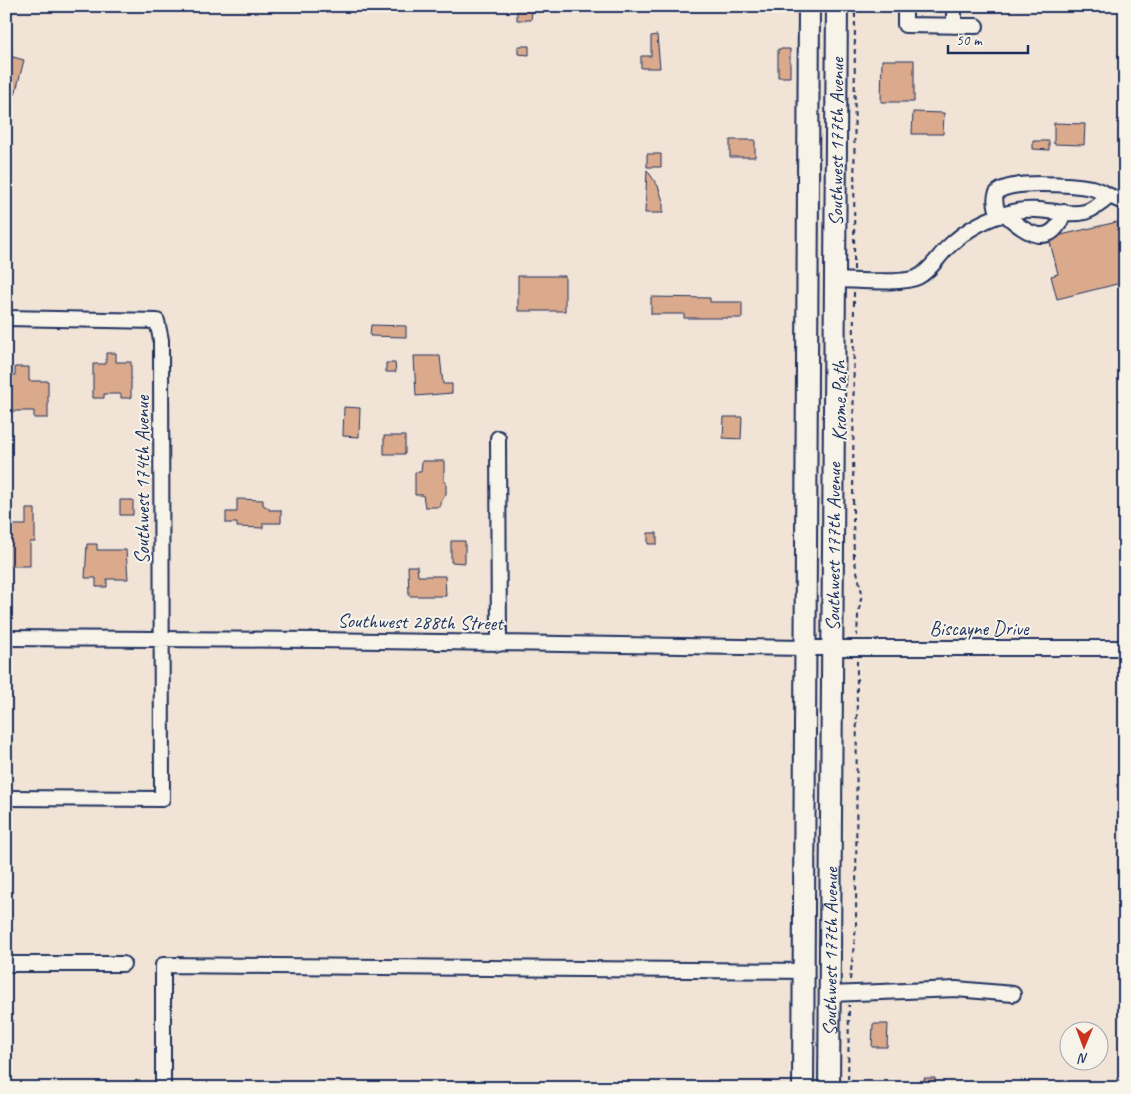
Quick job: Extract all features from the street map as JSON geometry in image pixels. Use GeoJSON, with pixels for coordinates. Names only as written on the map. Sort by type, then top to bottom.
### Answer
{"type":"FeatureCollection","features":[{"type":"Feature","properties":{"kind":"highway","name":"Southwest 177th Avenue"},"geometry":{"type":"LineString","coordinates":[[803,1088],[810,6]]}},
{"type":"Feature","properties":{"kind":"highway"},"geometry":{"type":"LineString","coordinates":[[818,6],[836,46]]}},
{"type":"Feature","properties":{"kind":"highway","name":"Southwest 177th Avenue"},"geometry":{"type":"LineString","coordinates":[[829,1088],[833,647],[844,277],[836,46],[837,6]]}},
{"type":"Feature","properties":{"kind":"street"},"geometry":{"type":"LineString","coordinates":[[905,6],[905,25],[976,26]]}},
{"type":"Feature","properties":{"kind":"street"},"geometry":{"type":"LineString","coordinates":[[954,6],[954,26]]}},
{"type":"Feature","properties":{"kind":"street"},"geometry":{"type":"LineString","coordinates":[[1064,212],[1058,229],[1038,235],[1020,228],[1002,215],[995,199],[996,193],[1006,187],[1048,184],[1093,188],[1125,203]]}},
{"type":"Feature","properties":{"kind":"street"},"geometry":{"type":"LineString","coordinates":[[844,277],[896,280],[917,278],[960,237],[981,223],[1002,215],[1036,209],[1086,212],[1110,196]]}},
{"type":"Feature","properties":{"kind":"street","name":"Southwest 174th Avenue"},"geometry":{"type":"LineString","coordinates":[[6,318],[156,321],[160,340],[162,799],[6,798]]}},
{"type":"Feature","properties":{"kind":"street"},"geometry":{"type":"LineString","coordinates":[[498,438],[499,644]]}},
{"type":"Feature","properties":{"kind":"street","name":"Southwest 288th Street"},"geometry":{"type":"LineString","coordinates":[[6,638],[833,647]]}},
{"type":"Feature","properties":{"kind":"street","name":"Biscayne Drive"},"geometry":{"type":"LineString","coordinates":[[833,647],[1125,648]]}},
{"type":"Feature","properties":{"kind":"street"},"geometry":{"type":"LineString","coordinates":[[6,964],[123,964]]}},
{"type":"Feature","properties":{"kind":"street"},"geometry":{"type":"LineString","coordinates":[[163,1088],[163,965],[804,971]]}},
{"type":"Feature","properties":{"kind":"street"},"geometry":{"type":"LineString","coordinates":[[830,994],[956,989],[1013,994]]}},
{"type":"Feature","properties":{"kind":"path"},"geometry":{"type":"LineString","coordinates":[[844,277],[855,6]]}},
{"type":"Feature","properties":{"kind":"path","name":"Krome Path"},"geometry":{"type":"LineString","coordinates":[[854,287],[852,518],[854,558],[862,593],[857,633]]}},
{"type":"Feature","properties":{"kind":"path"},"geometry":{"type":"LineString","coordinates":[[849,985],[856,927],[857,669]]}},
{"type":"Feature","properties":{"kind":"path"},"geometry":{"type":"LineString","coordinates":[[848,1088],[849,1000]]}},
{"type":"Feature","properties":{"kind":"building"},"geometry":{"type":"Polygon","coordinates":[[[517,11],[532,11],[531,20],[517,20],[517,11]]]}},
{"type":"Feature","properties":{"kind":"building"},"geometry":{"type":"Polygon","coordinates":[[[657,35],[660,68],[641,68],[641,56],[651,56],[651,36],[657,35]]]}},
{"type":"Feature","properties":{"kind":"building"},"geometry":{"type":"Polygon","coordinates":[[[518,46],[529,46],[529,55],[518,54],[518,46]]]}},
{"type":"Feature","properties":{"kind":"building"},"geometry":{"type":"Polygon","coordinates":[[[778,49],[790,49],[790,77],[778,77],[778,49]]]}},
{"type":"Feature","properties":{"kind":"building"},"geometry":{"type":"Polygon","coordinates":[[[6,55],[24,60],[15,95],[6,92],[6,55]]]}},
{"type":"Feature","properties":{"kind":"building"},"geometry":{"type":"Polygon","coordinates":[[[882,60],[914,60],[914,102],[881,102],[882,60]]]}},
{"type":"Feature","properties":{"kind":"building"},"geometry":{"type":"Polygon","coordinates":[[[913,112],[944,113],[943,134],[912,134],[913,112]]]}},
{"type":"Feature","properties":{"kind":"building"},"geometry":{"type":"Polygon","coordinates":[[[1054,123],[1085,124],[1084,145],[1054,144],[1054,123]]]}},
{"type":"Feature","properties":{"kind":"building"},"geometry":{"type":"Polygon","coordinates":[[[730,140],[755,140],[755,157],[730,157],[730,140]]]}},
{"type":"Feature","properties":{"kind":"building"},"geometry":{"type":"Polygon","coordinates":[[[1033,141],[1049,141],[1049,150],[1033,149],[1033,141]]]}},
{"type":"Feature","properties":{"kind":"building"},"geometry":{"type":"Polygon","coordinates":[[[647,154],[661,154],[661,167],[647,167],[647,154]]]}},
{"type":"Feature","properties":{"kind":"building"},"geometry":{"type":"Polygon","coordinates":[[[647,170],[658,186],[663,201],[663,213],[645,213],[647,170]]]}},
{"type":"Feature","properties":{"kind":"building"},"geometry":{"type":"Polygon","coordinates":[[[1117,222],[1125,253],[1125,282],[1057,299],[1051,276],[1058,274],[1050,242],[1061,235],[1117,222]]]}},
{"type":"Feature","properties":{"kind":"building"},"geometry":{"type":"Polygon","coordinates":[[[518,276],[565,276],[565,311],[518,311],[518,276]]]}},
{"type":"Feature","properties":{"kind":"building"},"geometry":{"type":"Polygon","coordinates":[[[651,297],[710,298],[710,302],[742,302],[742,318],[684,318],[684,314],[651,314],[651,297]]]}},
{"type":"Feature","properties":{"kind":"building"},"geometry":{"type":"Polygon","coordinates":[[[371,325],[406,326],[406,337],[370,336],[371,325]]]}},
{"type":"Feature","properties":{"kind":"building"},"geometry":{"type":"Polygon","coordinates":[[[106,353],[116,353],[116,362],[131,362],[131,398],[121,398],[121,394],[104,394],[104,398],[93,398],[93,364],[106,364],[106,353]]]}},
{"type":"Feature","properties":{"kind":"building"},"geometry":{"type":"Polygon","coordinates":[[[414,356],[440,356],[443,384],[452,384],[452,393],[416,396],[414,356]]]}},
{"type":"Feature","properties":{"kind":"building"},"geometry":{"type":"Polygon","coordinates":[[[386,363],[395,363],[396,372],[386,372],[386,363]]]}},
{"type":"Feature","properties":{"kind":"building"},"geometry":{"type":"Polygon","coordinates":[[[15,367],[29,367],[29,381],[48,381],[48,418],[34,418],[34,411],[6,411],[6,375],[15,375],[15,367]]]}},
{"type":"Feature","properties":{"kind":"building"},"geometry":{"type":"Polygon","coordinates":[[[344,407],[360,408],[359,437],[343,436],[344,407]]]}},
{"type":"Feature","properties":{"kind":"building"},"geometry":{"type":"Polygon","coordinates":[[[724,417],[742,417],[741,439],[723,438],[724,417]]]}},
{"type":"Feature","properties":{"kind":"building"},"geometry":{"type":"Polygon","coordinates":[[[384,436],[405,436],[405,454],[384,454],[384,436]]]}},
{"type":"Feature","properties":{"kind":"building"},"geometry":{"type":"Polygon","coordinates":[[[422,461],[444,461],[446,494],[440,502],[440,507],[425,507],[423,495],[415,495],[415,472],[421,472],[422,461]]]}},
{"type":"Feature","properties":{"kind":"building"},"geometry":{"type":"Polygon","coordinates":[[[237,499],[263,500],[263,505],[269,508],[269,510],[281,510],[281,523],[263,523],[263,528],[237,527],[237,523],[226,523],[226,512],[237,512],[237,499]]]}},
{"type":"Feature","properties":{"kind":"building"},"geometry":{"type":"Polygon","coordinates":[[[120,500],[133,500],[133,515],[120,515],[120,500]]]}},
{"type":"Feature","properties":{"kind":"building"},"geometry":{"type":"Polygon","coordinates":[[[26,509],[35,509],[35,542],[30,542],[30,566],[6,566],[6,525],[26,525],[26,509]]]}},
{"type":"Feature","properties":{"kind":"building"},"geometry":{"type":"Polygon","coordinates":[[[648,533],[657,533],[657,544],[648,544],[648,533]]]}},
{"type":"Feature","properties":{"kind":"building"},"geometry":{"type":"Polygon","coordinates":[[[451,541],[465,541],[465,563],[451,562],[451,541]]]}},
{"type":"Feature","properties":{"kind":"building"},"geometry":{"type":"Polygon","coordinates":[[[87,544],[97,544],[97,550],[126,550],[128,579],[107,579],[107,587],[96,587],[96,578],[85,578],[87,544]]]}},
{"type":"Feature","properties":{"kind":"building"},"geometry":{"type":"Polygon","coordinates":[[[408,566],[417,566],[418,576],[445,576],[446,596],[409,596],[408,566]]]}},
{"type":"Feature","properties":{"kind":"building"},"geometry":{"type":"Polygon","coordinates":[[[873,1024],[888,1024],[887,1047],[872,1047],[873,1024]]]}},
{"type":"Feature","properties":{"kind":"building"},"geometry":{"type":"Polygon","coordinates":[[[924,1078],[935,1078],[935,1088],[924,1088],[924,1078]]]}}]}
